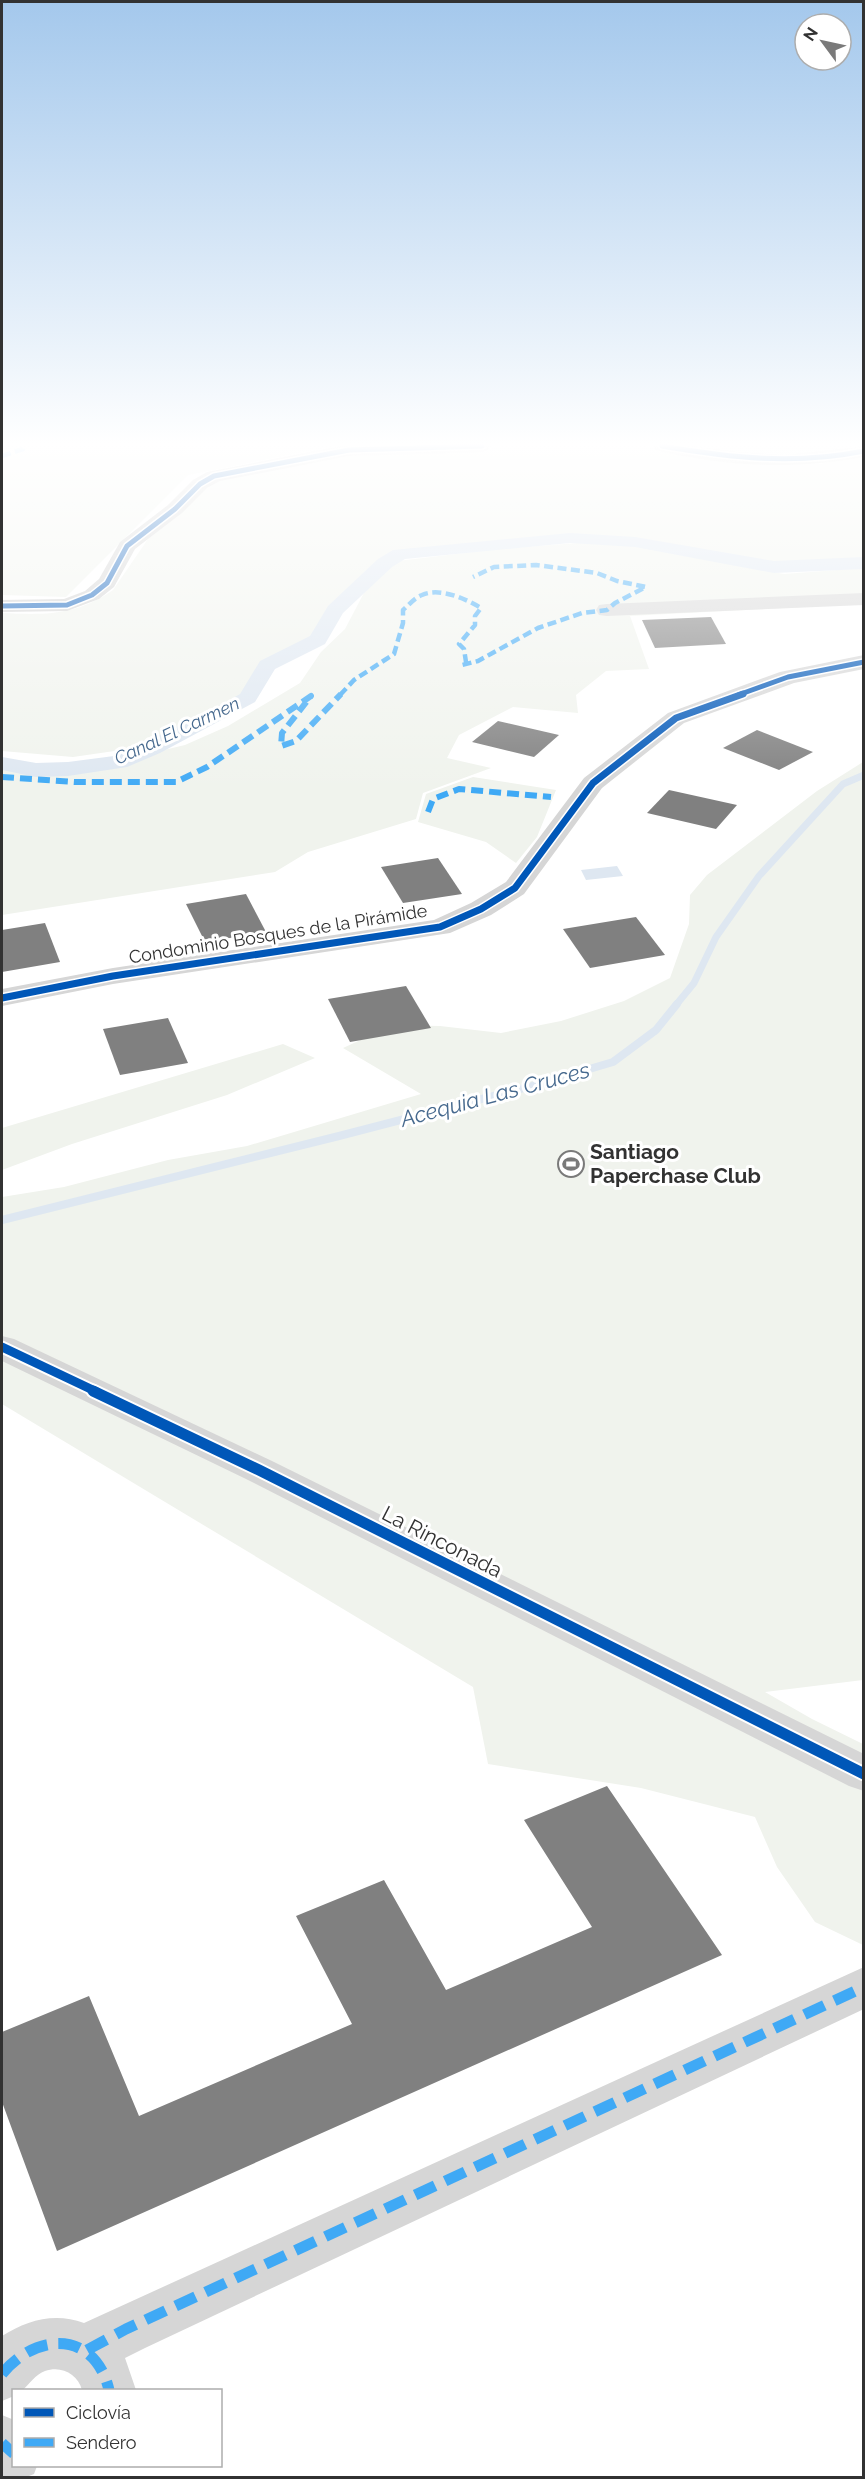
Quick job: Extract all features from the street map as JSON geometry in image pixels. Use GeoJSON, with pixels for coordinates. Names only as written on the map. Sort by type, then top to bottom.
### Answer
{"type":"FeatureCollection","features":[{"type":"Feature","properties":{"kind":"street"},"geometry":{"type":"LineString","coordinates":[[2,606],[60,606],[93,595],[107,583],[119,562]]}},
{"type":"Feature","properties":{"kind":"street"},"geometry":{"type":"LineString","coordinates":[[607,610],[864,599]]}},
{"type":"Feature","properties":{"kind":"street","name":"Condominio Bosques de la Pirámide"},"geometry":{"type":"LineString","coordinates":[[2,998],[113,976],[440,927],[482,909],[515,888],[592,783],[676,718],[788,677],[864,662]]}},
{"type":"Feature","properties":{"kind":"street","name":"La Rinconada"},"geometry":{"type":"LineString","coordinates":[[2,1347],[259,1470],[864,1774]]}},
{"type":"Feature","properties":{"kind":"street"},"geometry":{"type":"LineString","coordinates":[[2,2374],[13,2360],[30,2349],[50,2343],[69,2343],[98,2370],[126,2329],[864,1987]]}},
{"type":"Feature","properties":{"kind":"shaded area"},"geometry":{"type":"Polygon","coordinates":[[[2,562],[101,562],[66,597],[2,595],[2,562]]]}},
{"type":"Feature","properties":{"kind":"shaded area"},"geometry":{"type":"Polygon","coordinates":[[[132,562],[381,562],[331,608],[323,634],[271,667],[260,687],[232,704],[149,746],[73,757],[2,751],[2,613],[59,612],[86,605],[113,590],[132,562]]]}},
{"type":"Feature","properties":{"kind":"shaded area"},"geometry":{"type":"Polygon","coordinates":[[[397,562],[718,562],[784,574],[863,568],[863,604],[630,616],[649,669],[606,671],[576,695],[578,713],[513,707],[459,735],[447,758],[491,768],[423,793],[416,819],[308,852],[275,872],[2,915],[2,765],[69,766],[130,758],[185,745],[228,726],[300,683],[321,652],[345,629],[366,589],[382,572],[397,562]]]}},
{"type":"Feature","properties":{"kind":"shaded area"},"geometry":{"type":"Polygon","coordinates":[[[756,562],[848,562],[774,565],[756,562]]]}},
{"type":"Feature","properties":{"kind":"shaded area","name":"Santiago Paperchase Club"},"geometry":{"type":"Polygon","coordinates":[[[863,762],[863,1680],[765,1692],[812,1719],[863,1744],[863,1945],[815,1922],[777,1867],[755,1817],[641,1788],[488,1764],[473,1687],[2,1404],[2,1197],[64,1187],[168,1160],[247,1146],[421,1094],[343,1048],[393,1025],[440,1026],[501,1033],[561,1021],[624,1001],[670,978],[689,924],[690,895],[707,875],[817,791],[863,762]]]}},
{"type":"Feature","properties":{"kind":"shaded area"},"geometry":{"type":"Polygon","coordinates":[[[473,777],[556,790],[537,837],[516,863],[486,842],[418,822],[426,794],[473,777]]]}},
{"type":"Feature","properties":{"kind":"shaded area"},"geometry":{"type":"Polygon","coordinates":[[[617,866],[623,876],[586,880],[581,870],[617,866]]]}},
{"type":"Feature","properties":{"kind":"shaded area"},"geometry":{"type":"Polygon","coordinates":[[[283,1044],[315,1058],[227,1095],[72,1144],[2,1170],[2,1128],[283,1044]]]}},
{"type":"Feature","properties":{"kind":"building"},"geometry":{"type":"Polygon","coordinates":[[[711,617],[726,644],[655,648],[642,620],[711,617]]]}},
{"type":"Feature","properties":{"kind":"building"},"geometry":{"type":"Polygon","coordinates":[[[498,721],[559,735],[534,757],[472,742],[498,721]]]}},
{"type":"Feature","properties":{"kind":"building"},"geometry":{"type":"Polygon","coordinates":[[[757,730],[813,752],[779,770],[723,748],[757,730]]]}},
{"type":"Feature","properties":{"kind":"building"},"geometry":{"type":"Polygon","coordinates":[[[669,790],[737,805],[716,829],[647,813],[669,790]]]}},
{"type":"Feature","properties":{"kind":"building"},"geometry":{"type":"Polygon","coordinates":[[[438,858],[462,894],[403,903],[381,867],[438,858]]]}},
{"type":"Feature","properties":{"kind":"building"},"geometry":{"type":"Polygon","coordinates":[[[246,894],[266,932],[205,942],[186,904],[246,894]]]}},
{"type":"Feature","properties":{"kind":"building"},"geometry":{"type":"Polygon","coordinates":[[[636,917],[665,955],[590,968],[563,929],[636,917]]]}},
{"type":"Feature","properties":{"kind":"building"},"geometry":{"type":"Polygon","coordinates":[[[45,923],[60,962],[2,972],[2,930],[45,923]]]}},
{"type":"Feature","properties":{"kind":"building"},"geometry":{"type":"Polygon","coordinates":[[[406,986],[431,1028],[350,1042],[328,999],[406,986]]]}},
{"type":"Feature","properties":{"kind":"building"},"geometry":{"type":"Polygon","coordinates":[[[168,1018],[188,1063],[120,1075],[103,1029],[168,1018]]]}},
{"type":"Feature","properties":{"kind":"building"},"geometry":{"type":"Polygon","coordinates":[[[607,1786],[722,1955],[57,2251],[2,2102],[2,2032],[89,1996],[139,2116],[352,2024],[296,1916],[384,1880],[446,1990],[592,1927],[524,1820],[607,1786]]]}},
{"type":"Feature","properties":{"kind":"waterway","name":"Canal El Carmen"},"geometry":{"type":"LineString","coordinates":[[2,764],[36,770],[68,769],[119,762],[152,748],[233,706],[248,698],[267,665],[318,640],[335,610],[387,562]]}},
{"type":"Feature","properties":{"kind":"waterway","name":"Canal El Carmen"},"geometry":{"type":"LineString","coordinates":[[744,562],[774,567],[864,563]]}},
{"type":"Feature","properties":{"kind":"waterway","name":"Acequia Las Cruces"},"geometry":{"type":"LineString","coordinates":[[676,1005],[694,983],[716,937],[759,876],[843,784],[864,775]]}},
{"type":"Feature","properties":{"kind":"waterway","name":"Acequia Las Cruces"},"geometry":{"type":"LineString","coordinates":[[2,1220],[339,1136],[532,1086],[613,1062],[656,1030],[677,1004]]}},
{"type":"Feature","properties":{"kind":"marked path"},"geometry":{"type":"LineString","coordinates":[[2,777],[74,782],[176,782],[207,767],[311,696],[299,715],[284,730],[280,741],[281,746],[296,741],[354,680],[394,654],[403,623],[403,610],[414,600],[428,593],[444,594],[481,608],[475,616],[475,625],[459,644],[464,649],[466,662],[462,665],[478,661],[538,628],[582,613],[607,610],[615,603],[646,587],[617,581],[597,573],[536,565],[494,567],[473,577]]}},
{"type":"Feature","properties":{"kind":"marked path"},"geometry":{"type":"LineString","coordinates":[[428,812],[433,799],[459,789],[551,797]]}},
{"type":"Feature","properties":{"kind":"marked path"},"geometry":{"type":"LineString","coordinates":[[87,2350],[126,2329],[864,1987]]}},
{"type":"Feature","properties":{"kind":"marked path"},"geometry":{"type":"LineString","coordinates":[[2,2374],[14,2360],[29,2350],[42,2345],[69,2344],[81,2348],[100,2365],[106,2376],[109,2389]]}},
{"type":"Feature","properties":{"kind":"marked path"},"geometry":{"type":"LineString","coordinates":[[2,2443],[12,2452]]}},
{"type":"Feature","properties":{"kind":"cycle path"},"geometry":{"type":"LineString","coordinates":[[2,606],[67,605],[92,595],[107,583],[119,562]]}},
{"type":"Feature","properties":{"kind":"cycle path"},"geometry":{"type":"LineString","coordinates":[[2,998],[113,976],[440,927],[481,909],[515,888],[593,783],[676,718],[788,677],[864,662]]}},
{"type":"Feature","properties":{"kind":"cycle path"},"geometry":{"type":"LineString","coordinates":[[2,1347],[259,1470],[864,1774]]}},
{"type":"Feature","properties":{"kind":"place","name":"Santiago Paperchase Club"},"geometry":{"type":"Point","coordinates":[571,1164]}}]}
